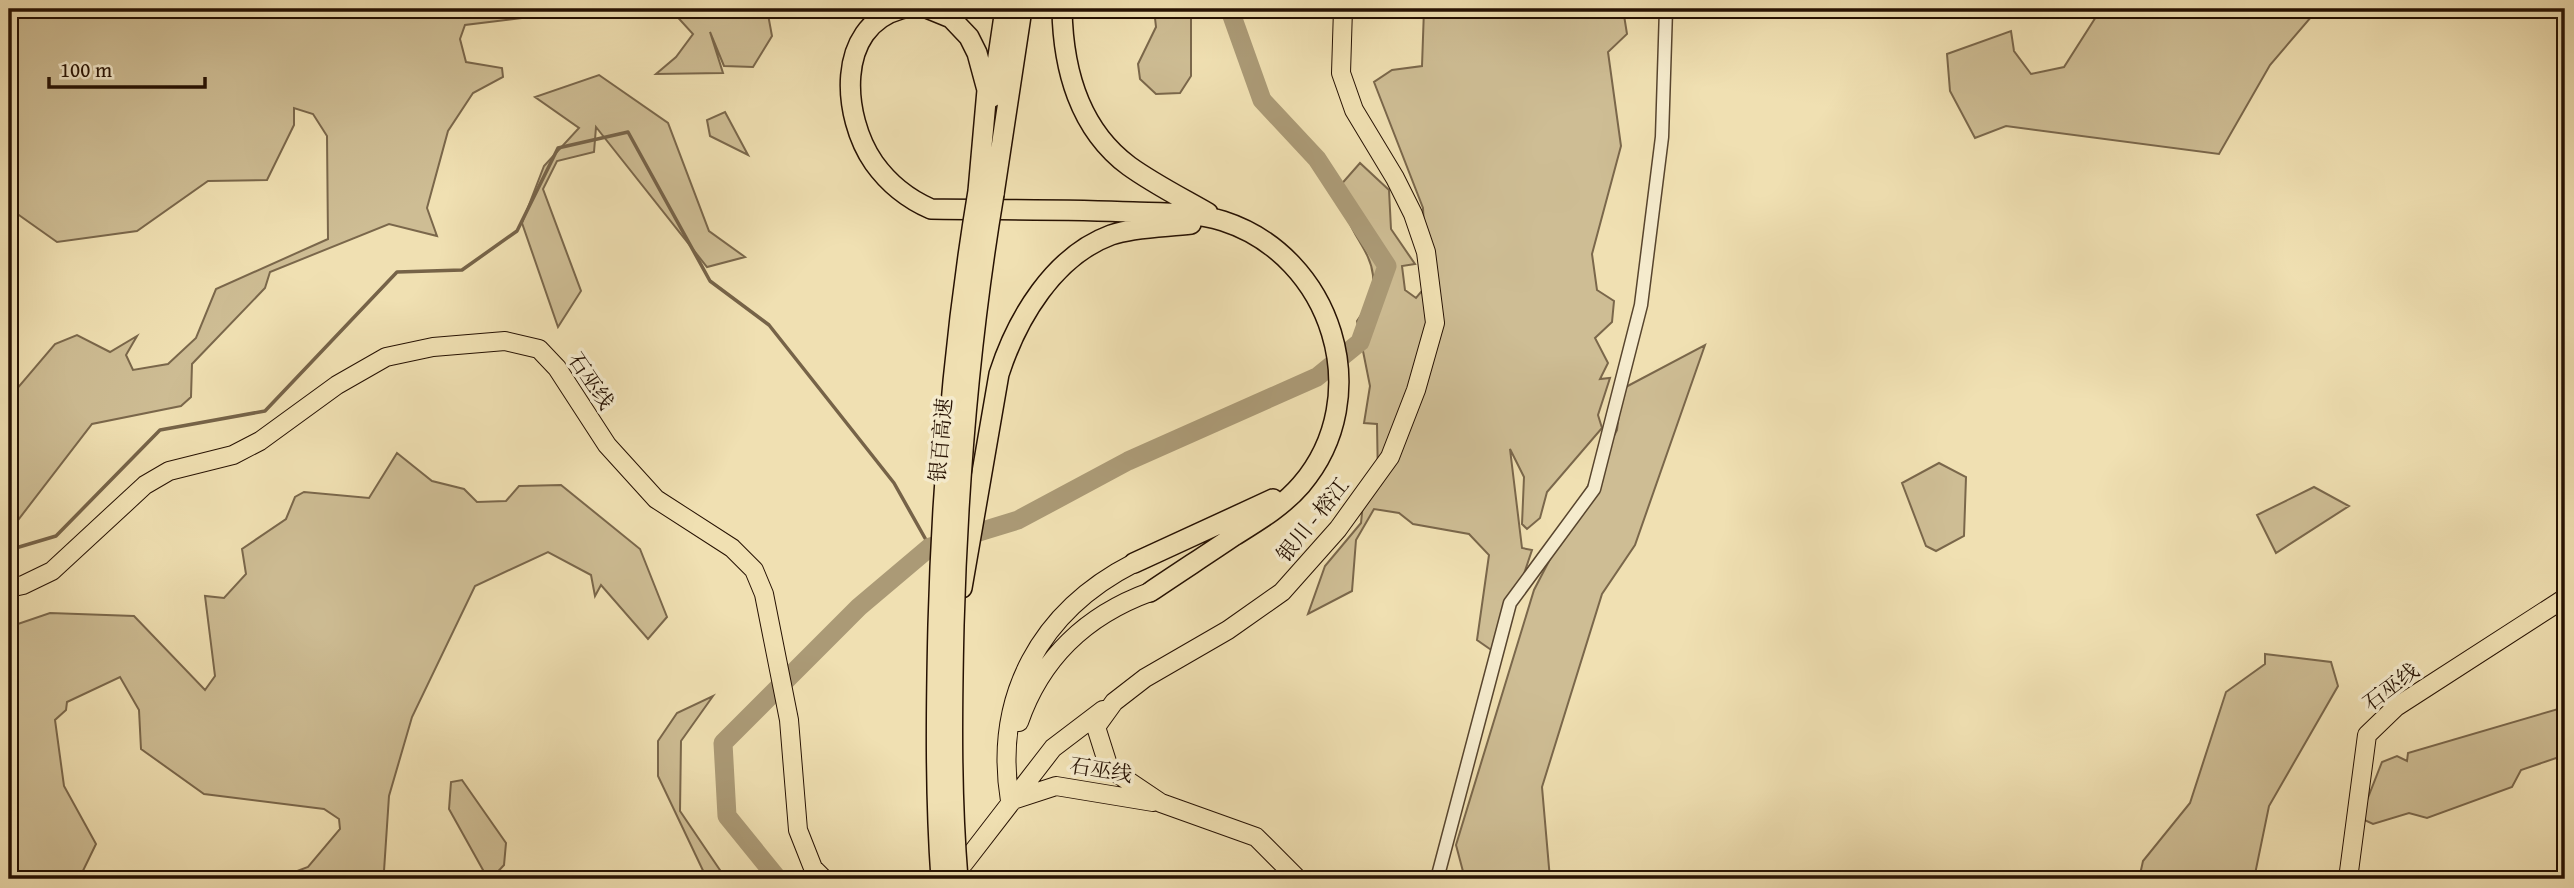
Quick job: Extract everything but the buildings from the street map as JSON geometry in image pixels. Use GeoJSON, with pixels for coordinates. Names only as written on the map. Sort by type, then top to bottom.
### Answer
{"type":"FeatureCollection","features":[{"type":"Feature","properties":{"kind":"highway"},"geometry":{"type":"LineString","coordinates":[[866,9],[854,30],[845,58],[841,86],[844,114],[852,141],[865,166],[883,188],[904,206],[929,219],[1090,219],[1191,224],[1232,234],[1268,255],[1299,285],[1319,310]]}},
{"type":"Feature","properties":{"kind":"highway"},"geometry":{"type":"LineString","coordinates":[[901,9],[882,16],[862,34],[854,60],[851,99],[856,125],[866,149],[889,181],[909,198],[931,209],[1091,210],[1192,215],[1221,221]]}},
{"type":"Feature","properties":{"kind":"highway"},"geometry":{"type":"LineString","coordinates":[[929,9],[951,18],[970,37],[977,53],[987,90],[986,192]]}},
{"type":"Feature","properties":{"kind":"highway","name":"银百高速"},"geometry":{"type":"LineString","coordinates":[[958,879],[951,732],[964,430],[1005,9]]}},
{"type":"Feature","properties":{"kind":"highway","name":"银百高速"},"geometry":{"type":"LineString","coordinates":[[941,879],[935,732],[943,495],[958,321],[1022,9]]}},
{"type":"Feature","properties":{"kind":"highway"},"geometry":{"type":"LineString","coordinates":[[1010,801],[1014,737],[1024,706],[1039,677],[1060,649],[1087,625],[1117,606],[1150,592],[1280,506],[1293,494],[1313,468],[1328,438],[1334,389],[1336,348],[1306,280],[1285,257],[1262,239],[1221,221],[1130,166],[1097,133],[1081,106],[1069,75],[1063,41],[1062,9]]}},
{"type":"Feature","properties":{"kind":"highway","name":"银川 - 榕江"},"geometry":{"type":"LineString","coordinates":[[1298,879],[1256,836],[1161,803],[1109,768],[1096,727],[1114,702],[1145,678],[1228,630],[1282,592],[1338,529],[1390,457],[1416,390],[1435,323],[1426,252],[1413,214],[1395,178],[1354,110],[1342,73],[1343,9]]}},
{"type":"Feature","properties":{"kind":"highway"},"geometry":{"type":"LineString","coordinates":[[954,629],[999,373],[1011,341],[1028,310],[1062,268],[1090,245],[1113,234],[1191,224]]}},
{"type":"Feature","properties":{"kind":"highway","name":"石巫线"},"geometry":{"type":"LineString","coordinates":[[9,588],[23,585],[52,571],[145,485],[169,471],[233,455],[260,441],[337,385],[386,357],[433,347],[505,341],[539,349],[557,368],[607,445],[656,499],[732,548],[754,569],[764,594],[789,720],[798,830],[813,868],[824,879]]}},
{"type":"Feature","properties":{"kind":"highway"},"geometry":{"type":"LineString","coordinates":[[1010,801],[1006,765],[1008,729],[1016,694],[1030,660],[1050,630],[1074,603],[1102,581],[1134,563],[1274,499],[1296,476],[1313,449],[1334,389]]}},
{"type":"Feature","properties":{"kind":"highway","name":"石巫线"},"geometry":{"type":"LineString","coordinates":[[2348,879],[2367,735],[2396,707],[2565,598]]}},
{"type":"Feature","properties":{"kind":"highway"},"geometry":{"type":"LineString","coordinates":[[949,879],[1053,748],[1114,702]]}},
{"type":"Feature","properties":{"kind":"highway","name":"石巫线"},"geometry":{"type":"LineString","coordinates":[[1010,801],[1056,786],[1161,803]]}},
{"type":"Feature","properties":{"kind":"street"},"geometry":{"type":"LineString","coordinates":[[1437,879],[1510,603],[1594,489],[1641,305],[1662,137],[1666,9]]}},
{"type":"Feature","properties":{"kind":"shaded area"},"geometry":{"type":"Polygon","coordinates":[[[9,9],[594,9],[465,25],[460,39],[466,62],[502,68],[503,77],[473,93],[448,131],[427,208],[437,236],[389,224],[270,272],[265,288],[192,364],[191,397],[181,406],[92,424],[15,524],[9,525],[9,398],[55,344],[77,335],[110,352],[137,336],[126,355],[133,370],[168,364],[196,338],[216,289],[328,239],[327,136],[313,114],[294,108],[294,125],[267,180],[208,181],[137,231],[57,242],[9,208],[9,9]]]}},
{"type":"Feature","properties":{"kind":"shaded area"},"geometry":{"type":"Polygon","coordinates":[[[651,9],[767,9],[772,36],[753,67],[724,66],[710,32],[723,73],[656,74],[676,57],[693,34],[672,11],[651,9]]]}},
{"type":"Feature","properties":{"kind":"shaded area"},"geometry":{"type":"Polygon","coordinates":[[[1154,9],[1191,9],[1191,76],[1180,93],[1156,94],[1140,79],[1138,64],[1156,27],[1154,9]]]}},
{"type":"Feature","properties":{"kind":"shaded area"},"geometry":{"type":"Polygon","coordinates":[[[1424,9],[1623,9],[1627,34],[1608,52],[1621,146],[1592,254],[1597,290],[1614,301],[1612,322],[1595,338],[1608,363],[1600,379],[1610,378],[1598,415],[1602,428],[1547,492],[1540,518],[1527,529],[1522,524],[1524,477],[1510,449],[1522,548],[1532,550],[1497,654],[1477,640],[1489,555],[1469,534],[1413,524],[1399,513],[1374,509],[1356,540],[1352,591],[1308,614],[1325,566],[1361,523],[1363,503],[1378,483],[1377,424],[1364,423],[1370,386],[1357,321],[1369,299],[1373,281],[1371,266],[1350,224],[1345,209],[1345,192],[1338,188],[1360,163],[1389,190],[1391,229],[1415,264],[1402,266],[1405,290],[1416,298],[1427,285],[1423,208],[1374,82],[1392,70],[1422,66],[1424,9]]]}},
{"type":"Feature","properties":{"kind":"shaded area"},"geometry":{"type":"Polygon","coordinates":[[[2101,9],[2318,9],[2270,65],[2219,154],[2006,126],[1975,138],[1950,91],[1947,54],[2011,31],[2014,51],[2031,74],[2064,67],[2101,9]]]}},
{"type":"Feature","properties":{"kind":"shaded area"},"geometry":{"type":"Polygon","coordinates":[[[599,75],[668,123],[709,231],[745,257],[707,267],[596,127],[594,152],[557,161],[543,189],[581,291],[558,327],[522,223],[544,166],[579,128],[535,97],[599,75]]]}},
{"type":"Feature","properties":{"kind":"shaded area"},"geometry":{"type":"Polygon","coordinates":[[[725,112],[748,155],[710,136],[707,120],[725,112]]]}},
{"type":"Feature","properties":{"kind":"shaded area"},"geometry":{"type":"Polygon","coordinates":[[[1705,345],[1635,545],[1602,594],[1542,787],[1550,879],[1465,879],[1456,845],[1534,590],[1617,430],[1622,389],[1705,345]]]}},
{"type":"Feature","properties":{"kind":"shaded area"},"geometry":{"type":"Polygon","coordinates":[[[397,453],[432,481],[464,489],[477,502],[506,501],[519,486],[561,485],[640,549],[667,617],[648,639],[601,585],[595,596],[591,575],[548,552],[475,586],[412,717],[389,796],[384,871],[379,879],[276,879],[308,867],[340,829],[339,819],[324,809],[204,794],[141,749],[139,710],[120,677],[67,702],[66,710],[55,720],[64,786],[96,844],[79,879],[9,879],[9,627],[50,613],[134,616],[205,690],[215,676],[205,596],[224,598],[246,574],[242,549],[286,519],[295,497],[304,492],[369,498],[397,453]]]}},
{"type":"Feature","properties":{"kind":"shaded area"},"geometry":{"type":"Polygon","coordinates":[[[1939,463],[1966,477],[1964,536],[1936,551],[1926,546],[1902,483],[1939,463]]]}},
{"type":"Feature","properties":{"kind":"shaded area"},"geometry":{"type":"Polygon","coordinates":[[[2314,487],[2349,506],[2276,553],[2257,515],[2314,487]]]}},
{"type":"Feature","properties":{"kind":"shaded area"},"geometry":{"type":"Polygon","coordinates":[[[2265,654],[2331,662],[2338,686],[2269,806],[2254,879],[2139,879],[2143,861],[2190,803],[2226,692],[2265,664],[2265,654]]]}},
{"type":"Feature","properties":{"kind":"shaded area"},"geometry":{"type":"Polygon","coordinates":[[[713,696],[681,741],[680,811],[726,879],[707,879],[658,776],[658,741],[677,713],[713,696]]]}},
{"type":"Feature","properties":{"kind":"shaded area"},"geometry":{"type":"Polygon","coordinates":[[[2565,707],[2565,755],[2521,770],[2512,787],[2427,818],[2409,813],[2373,824],[2360,818],[2382,762],[2397,756],[2407,761],[2408,753],[2565,707]]]}},
{"type":"Feature","properties":{"kind":"shaded area"},"geometry":{"type":"Polygon","coordinates":[[[462,780],[506,843],[504,865],[491,879],[488,879],[449,809],[451,782],[462,780]]]}},
{"type":"Feature","properties":{"kind":"waterway"},"geometry":{"type":"LineString","coordinates":[[778,879],[727,816],[723,743],[859,607],[930,547],[1018,520],[1128,461],[1317,377],[1360,342],[1387,266],[1317,159],[1262,100],[1232,16],[1233,9]]}},
{"type":"Feature","properties":{"kind":"waterway"},"geometry":{"type":"LineString","coordinates":[[9,550],[56,536],[160,430],[265,411],[397,272],[462,270],[517,231],[558,148],[628,132],[710,281],[769,325],[894,483],[930,547]]}}]}
